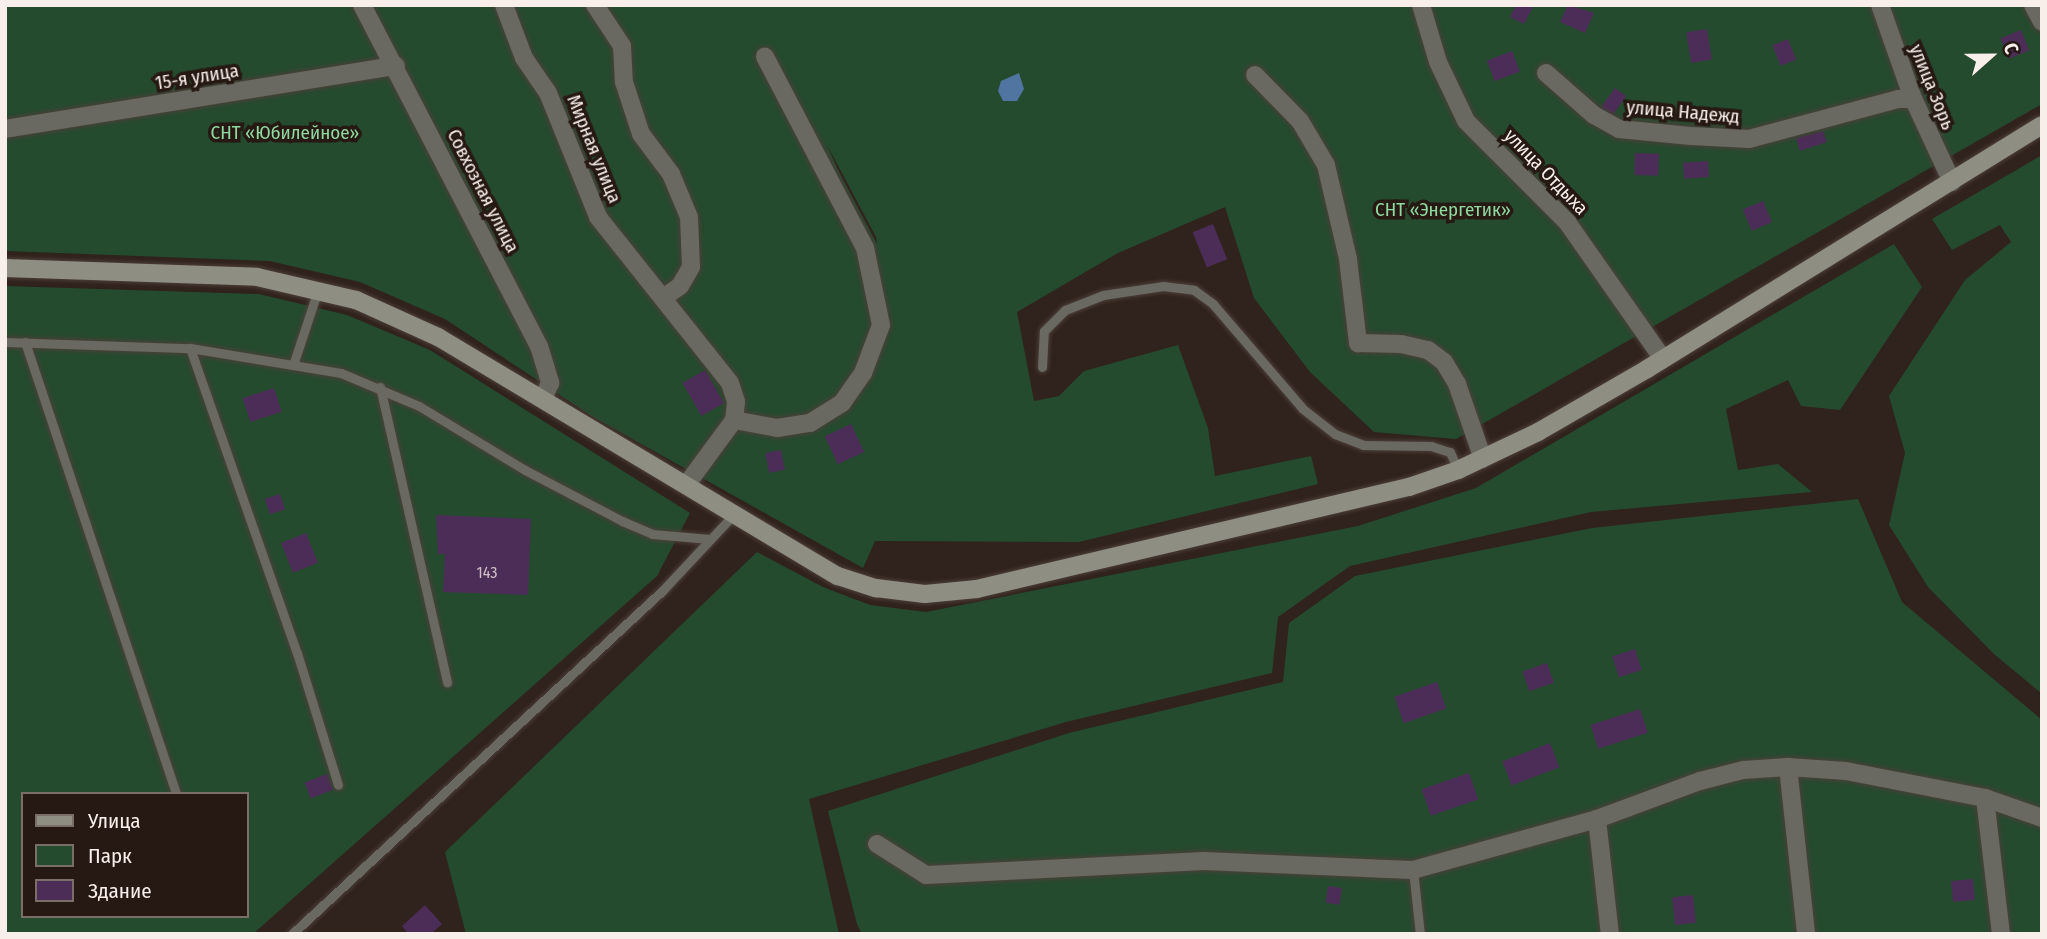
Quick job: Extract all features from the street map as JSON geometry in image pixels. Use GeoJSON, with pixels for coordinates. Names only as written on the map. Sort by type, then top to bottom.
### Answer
{"type":"FeatureCollection","features":[{"type":"Feature","properties":{"kind":"main road"},"geometry":{"type":"LineString","coordinates":[[5,268],[257,277],[356,300],[438,337],[838,576],[876,588],[925,594],[977,589],[1409,486],[1458,470],[1538,432],[1662,359],[2042,125]]}},
{"type":"Feature","properties":{"kind":"street","name":"Совхозная улица"},"geometry":{"type":"LineString","coordinates":[[362,5],[539,346],[550,383],[543,399]]}},
{"type":"Feature","properties":{"kind":"street","name":"Мирная улица"},"geometry":{"type":"LineString","coordinates":[[504,5],[524,58],[548,93],[598,217],[730,383],[736,402],[734,420]]}},
{"type":"Feature","properties":{"kind":"street"},"geometry":{"type":"LineString","coordinates":[[595,5],[622,46],[624,82],[641,134],[671,174],[689,217],[691,267],[680,286],[663,298]]}},
{"type":"Feature","properties":{"kind":"street","name":"улица Отдыха"},"geometry":{"type":"LineString","coordinates":[[1420,5],[1438,62],[1466,121],[1567,222],[1662,359]]}},
{"type":"Feature","properties":{"kind":"street","name":"улица Зорь"},"geometry":{"type":"LineString","coordinates":[[1880,5],[1913,99],[1952,182]]}},
{"type":"Feature","properties":{"kind":"street"},"geometry":{"type":"LineString","coordinates":[[2033,5],[2042,22]]}},
{"type":"Feature","properties":{"kind":"street"},"geometry":{"type":"LineString","coordinates":[[687,484],[734,420],[777,428],[810,423],[842,403],[863,373],[881,325],[865,248],[765,57]]}},
{"type":"Feature","properties":{"kind":"street","name":"15-я улица"},"geometry":{"type":"LineString","coordinates":[[5,130],[396,66]]}},
{"type":"Feature","properties":{"kind":"street","name":"улица Надежд"},"geometry":{"type":"LineString","coordinates":[[1546,73],[1594,115],[1619,129],[1691,136],[1749,139],[1898,99],[1913,99]]}},
{"type":"Feature","properties":{"kind":"street"},"geometry":{"type":"LineString","coordinates":[[1255,75],[1300,121],[1326,166],[1348,259],[1358,344],[1415,347],[1427,350],[1444,362],[1457,384],[1483,459]]}},
{"type":"Feature","properties":{"kind":"street"},"geometry":{"type":"LineString","coordinates":[[1788,767],[1806,934]]}},
{"type":"Feature","properties":{"kind":"street"},"geometry":{"type":"LineString","coordinates":[[877,844],[926,875],[1204,861],[1413,870],[1597,819],[1700,781],[1743,770],[1788,767],[1846,771],[1985,799],[2042,818]]}},
{"type":"Feature","properties":{"kind":"street"},"geometry":{"type":"LineString","coordinates":[[1985,799],[2001,934]]}},
{"type":"Feature","properties":{"kind":"street"},"geometry":{"type":"LineString","coordinates":[[1597,819],[1610,934]]}},
{"type":"Feature","properties":{"kind":"lane"},"geometry":{"type":"LineString","coordinates":[[1042,367],[1044,331],[1065,310],[1103,295],[1163,286],[1194,290],[1213,304],[1303,409],[1335,434],[1363,445],[1431,446],[1450,452],[1458,470]]}},
{"type":"Feature","properties":{"kind":"lane"},"geometry":{"type":"LineString","coordinates":[[295,362],[318,290]]}},
{"type":"Feature","properties":{"kind":"lane"},"geometry":{"type":"LineString","coordinates":[[5,342],[190,348],[295,362],[380,387],[622,521],[652,534],[710,540]]}},
{"type":"Feature","properties":{"kind":"lane"},"geometry":{"type":"LineString","coordinates":[[25,342],[175,792]]}},
{"type":"Feature","properties":{"kind":"lane"},"geometry":{"type":"LineString","coordinates":[[190,348],[297,653],[338,785]]}},
{"type":"Feature","properties":{"kind":"lane"},"geometry":{"type":"LineString","coordinates":[[380,387],[447,682]]}},
{"type":"Feature","properties":{"kind":"lane"},"geometry":{"type":"LineString","coordinates":[[292,934],[663,590],[734,513]]}},
{"type":"Feature","properties":{"kind":"lane"},"geometry":{"type":"LineString","coordinates":[[1413,870],[1420,934]]}},
{"type":"Feature","properties":{"kind":"green space"},"geometry":{"type":"Polygon","coordinates":[[[5,5],[2042,5],[2042,104],[1456,439],[1374,432],[1310,372],[1254,298],[1225,207],[1118,253],[1017,312],[1034,401],[1059,396],[1084,371],[1178,345],[1208,428],[1215,476],[1311,456],[1318,484],[1079,542],[875,541],[863,568],[593,417],[445,319],[360,282],[270,261],[5,251],[5,5]],[[827,145],[877,244],[876,237],[827,145]]]}},
{"type":"Feature","properties":{"kind":"green space"},"geometry":{"type":"Polygon","coordinates":[[[2042,155],[2042,694],[1994,654],[1928,587],[1889,525],[1905,453],[1889,396],[1965,280],[2011,242],[2000,225],[1952,250],[1932,219],[2042,155]]]}},
{"type":"Feature","properties":{"kind":"green space"},"geometry":{"type":"Polygon","coordinates":[[[1894,244],[1922,287],[1840,410],[1801,406],[1788,380],[1726,409],[1738,470],[1778,464],[1812,492],[1591,512],[1350,566],[1278,617],[1272,673],[1066,722],[809,799],[839,934],[466,934],[445,852],[757,552],[823,587],[870,605],[926,612],[1358,526],[1476,488],[1894,244]]]}},
{"type":"Feature","properties":{"kind":"green space"},"geometry":{"type":"Polygon","coordinates":[[[5,286],[259,294],[347,315],[430,350],[690,513],[657,576],[253,934],[5,934],[5,286]]]}},
{"type":"Feature","properties":{"kind":"green space"},"geometry":{"type":"Polygon","coordinates":[[[1858,499],[1902,602],[2042,720],[2042,934],[862,934],[857,924],[828,811],[1069,733],[1283,682],[1289,623],[1355,576],[1592,528],[1858,499]]]}},
{"type":"Feature","properties":{"kind":"water"},"geometry":{"type":"Polygon","coordinates":[[[1019,73],[1024,89],[1017,101],[1003,101],[998,91],[1001,81],[1019,73]]]}},
{"type":"Feature","properties":{"kind":"building"},"geometry":{"type":"Polygon","coordinates":[[[1516,5],[1534,5],[1524,24],[1510,17],[1516,5]]]}},
{"type":"Feature","properties":{"kind":"building"},"geometry":{"type":"Polygon","coordinates":[[[1568,5],[1594,13],[1585,33],[1560,22],[1568,5]]]}},
{"type":"Feature","properties":{"kind":"building"},"geometry":{"type":"Polygon","coordinates":[[[1707,29],[1712,60],[1691,63],[1686,32],[1707,29]]]}},
{"type":"Feature","properties":{"kind":"building"},"geometry":{"type":"Polygon","coordinates":[[[2021,30],[2029,50],[2009,59],[2001,38],[2021,30]]]}},
{"type":"Feature","properties":{"kind":"building"},"geometry":{"type":"Polygon","coordinates":[[[1788,39],[1796,59],[1780,66],[1772,45],[1788,39]]]}},
{"type":"Feature","properties":{"kind":"building"},"geometry":{"type":"Polygon","coordinates":[[[1512,51],[1520,72],[1495,81],[1487,61],[1512,51]]]}},
{"type":"Feature","properties":{"kind":"building"},"geometry":{"type":"Polygon","coordinates":[[[1615,88],[1626,96],[1613,115],[1601,107],[1615,88]]]}},
{"type":"Feature","properties":{"kind":"building"},"geometry":{"type":"Polygon","coordinates":[[[1823,131],[1827,142],[1800,151],[1796,138],[1823,131]]]}},
{"type":"Feature","properties":{"kind":"building"},"geometry":{"type":"Polygon","coordinates":[[[1635,153],[1659,154],[1658,176],[1634,175],[1635,153]]]}},
{"type":"Feature","properties":{"kind":"building"},"geometry":{"type":"Polygon","coordinates":[[[1708,161],[1709,177],[1684,179],[1683,163],[1708,161]]]}},
{"type":"Feature","properties":{"kind":"building"},"geometry":{"type":"Polygon","coordinates":[[[1763,201],[1772,222],[1752,231],[1743,210],[1763,201]]]}},
{"type":"Feature","properties":{"kind":"building"},"geometry":{"type":"Polygon","coordinates":[[[1213,224],[1227,259],[1207,267],[1193,232],[1213,224]]]}},
{"type":"Feature","properties":{"kind":"building"},"geometry":{"type":"Polygon","coordinates":[[[705,370],[724,403],[701,416],[682,383],[705,370]]]}},
{"type":"Feature","properties":{"kind":"building"},"geometry":{"type":"Polygon","coordinates":[[[274,388],[282,412],[250,422],[243,398],[274,388]]]}},
{"type":"Feature","properties":{"kind":"building"},"geometry":{"type":"Polygon","coordinates":[[[851,424],[864,452],[838,464],[825,436],[851,424]]]}},
{"type":"Feature","properties":{"kind":"building"},"geometry":{"type":"Polygon","coordinates":[[[781,450],[785,470],[769,473],[765,453],[781,450]]]}},
{"type":"Feature","properties":{"kind":"building"},"geometry":{"type":"Polygon","coordinates":[[[280,494],[285,509],[270,514],[265,499],[280,494]]]}},
{"type":"Feature","properties":{"kind":"building"},"geometry":{"type":"Polygon","coordinates":[[[436,515],[531,519],[528,595],[443,592],[445,554],[438,554],[436,515]]]}},
{"type":"Feature","properties":{"kind":"building"},"geometry":{"type":"Polygon","coordinates":[[[306,533],[318,563],[293,573],[281,543],[306,533]]]}},
{"type":"Feature","properties":{"kind":"building"},"geometry":{"type":"Polygon","coordinates":[[[1635,649],[1642,670],[1619,677],[1612,656],[1635,649]]]}},
{"type":"Feature","properties":{"kind":"building"},"geometry":{"type":"Polygon","coordinates":[[[1547,663],[1554,683],[1529,691],[1522,671],[1547,663]]]}},
{"type":"Feature","properties":{"kind":"building"},"geometry":{"type":"Polygon","coordinates":[[[1437,682],[1446,708],[1404,723],[1394,697],[1437,682]]]}},
{"type":"Feature","properties":{"kind":"building"},"geometry":{"type":"Polygon","coordinates":[[[1640,709],[1648,733],[1598,749],[1591,725],[1640,709]]]}},
{"type":"Feature","properties":{"kind":"building"},"geometry":{"type":"Polygon","coordinates":[[[1550,743],[1559,767],[1512,786],[1502,761],[1550,743]]]}},
{"type":"Feature","properties":{"kind":"building"},"geometry":{"type":"Polygon","coordinates":[[[1469,773],[1478,799],[1431,816],[1422,789],[1469,773]]]}},
{"type":"Feature","properties":{"kind":"building"},"geometry":{"type":"Polygon","coordinates":[[[327,774],[333,790],[311,798],[305,783],[327,774]]]}},
{"type":"Feature","properties":{"kind":"building"},"geometry":{"type":"Polygon","coordinates":[[[1973,879],[1975,900],[1953,902],[1951,881],[1973,879]]]}},
{"type":"Feature","properties":{"kind":"building"},"geometry":{"type":"Polygon","coordinates":[[[1328,886],[1342,888],[1339,905],[1326,903],[1328,886]]]}},
{"type":"Feature","properties":{"kind":"building"},"geometry":{"type":"Polygon","coordinates":[[[1693,895],[1696,923],[1675,925],[1672,897],[1693,895]]]}},
{"type":"Feature","properties":{"kind":"building"},"geometry":{"type":"Polygon","coordinates":[[[425,905],[442,924],[431,934],[408,934],[402,926],[425,905]]]}},
{"type":"Feature","properties":{"kind":"park label","name":"СНТ «Юбилейное»"},"geometry":{"type":"Point","coordinates":[285,133]}},
{"type":"Feature","properties":{"kind":"park label","name":"СНТ «Энергетик»"},"geometry":{"type":"Point","coordinates":[1443,210]}}]}
